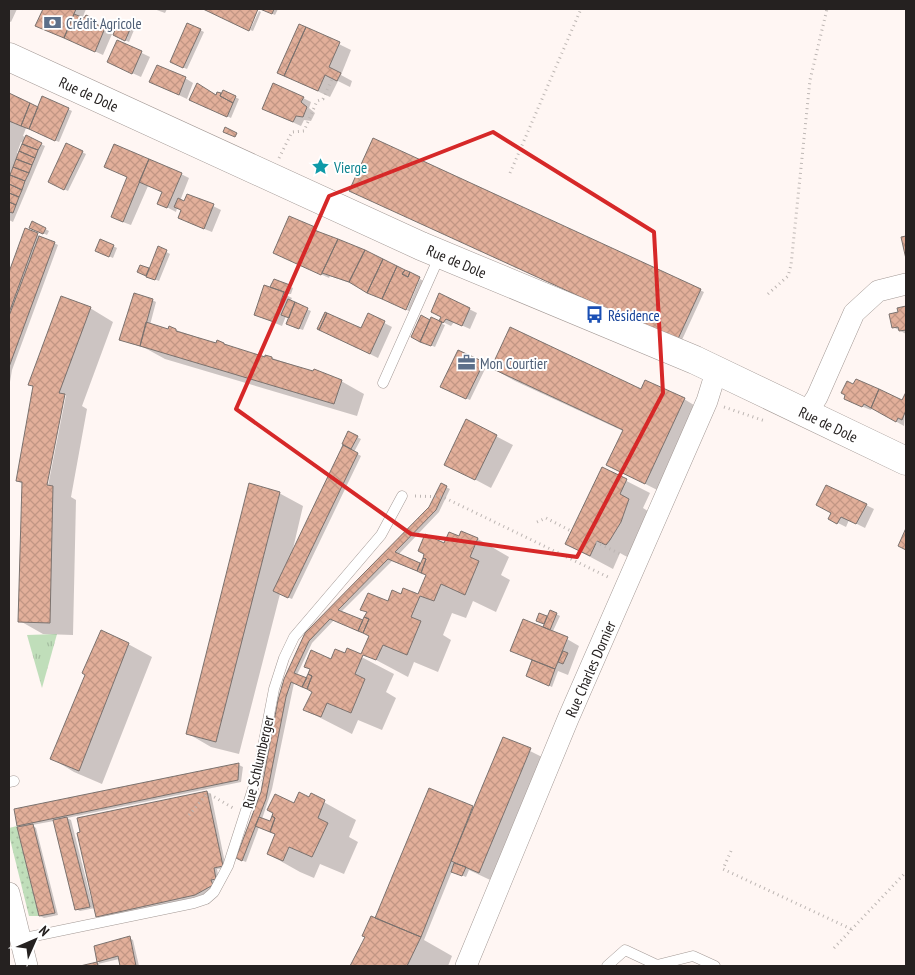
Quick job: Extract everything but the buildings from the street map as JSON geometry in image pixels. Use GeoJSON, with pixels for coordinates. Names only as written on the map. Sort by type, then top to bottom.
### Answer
{"type":"FeatureCollection","features":[{"type":"Feature","properties":{"kind":"main road","name":"Rue de Dole"},"geometry":{"type":"LineString","coordinates":[[9,57],[440,254],[695,360],[716,372],[906,461]]}},
{"type":"Feature","properties":{"kind":"street"},"geometry":{"type":"LineString","coordinates":[[806,414],[817,397],[854,313],[878,290],[906,284]]}},
{"type":"Feature","properties":{"kind":"street","name":"Rue Charles Dornier"},"geometry":{"type":"LineString","coordinates":[[466,966],[568,719],[707,402],[716,372]]}},
{"type":"Feature","properties":{"kind":"street"},"geometry":{"type":"LineString","coordinates":[[9,893],[27,966]]}},
{"type":"Feature","properties":{"kind":"lane"},"geometry":{"type":"LineString","coordinates":[[383,383],[440,254]]}},
{"type":"Feature","properties":{"kind":"lane","name":"Rue Schlumberger"},"geometry":{"type":"LineString","coordinates":[[20,940],[194,903],[206,899],[214,892],[228,866],[258,773],[274,689],[284,658],[306,621],[338,588],[381,535],[402,496]]}},
{"type":"Feature","properties":{"kind":"lane"},"geometry":{"type":"LineString","coordinates":[[607,966],[625,950],[657,965],[693,956],[715,966]]}},
{"type":"Feature","properties":{"kind":"path"},"geometry":{"type":"LineString","coordinates":[[510,173],[581,9]]}},
{"type":"Feature","properties":{"kind":"path"},"geometry":{"type":"LineString","coordinates":[[768,294],[788,276],[791,265],[810,80],[827,9]]}},
{"type":"Feature","properties":{"kind":"path"},"geometry":{"type":"LineString","coordinates":[[277,163],[292,132],[304,131],[317,101],[323,99],[332,79]]}},
{"type":"Feature","properties":{"kind":"path"},"geometry":{"type":"LineString","coordinates":[[707,402],[772,423]]}},
{"type":"Feature","properties":{"kind":"path"},"geometry":{"type":"LineString","coordinates":[[402,496],[443,497],[617,581]]}},
{"type":"Feature","properties":{"kind":"path"},"geometry":{"type":"LineString","coordinates":[[536,522],[546,518],[571,531]]}},
{"type":"Feature","properties":{"kind":"path"},"geometry":{"type":"LineString","coordinates":[[596,542],[627,557]]}},
{"type":"Feature","properties":{"kind":"path"},"geometry":{"type":"LineString","coordinates":[[189,815],[206,795],[211,794],[245,816]]}},
{"type":"Feature","properties":{"kind":"path"},"geometry":{"type":"LineString","coordinates":[[732,851],[723,869],[851,929]]}},
{"type":"Feature","properties":{"kind":"path"},"geometry":{"type":"LineString","coordinates":[[834,948],[906,872]]}},
{"type":"Feature","properties":{"kind":"highlighted area"},"geometry":{"type":"Polygon","coordinates":[[[493,132],[654,232],[663,393],[577,557],[411,534],[236,409],[329,196],[493,132]]]}},
{"type":"Feature","properties":{"kind":"green space"},"geometry":{"type":"Polygon","coordinates":[[[57,634],[42,688],[27,635],[57,634]]]}},
{"type":"Feature","properties":{"kind":"green space"},"geometry":{"type":"Polygon","coordinates":[[[17,826],[39,916],[29,916],[9,835],[9,828],[17,826]]]}},
{"type":"Feature","properties":{"kind":"place","name":"Crédit Agricole"},"geometry":{"type":"Point","coordinates":[52,23]}},
{"type":"Feature","properties":{"kind":"place","name":"Vierge"},"geometry":{"type":"Point","coordinates":[320,167]}},
{"type":"Feature","properties":{"kind":"place","name":"Résidence"},"geometry":{"type":"Point","coordinates":[594,315]}},
{"type":"Feature","properties":{"kind":"place","name":"Mon Courtier"},"geometry":{"type":"Point","coordinates":[466,363]}}]}
